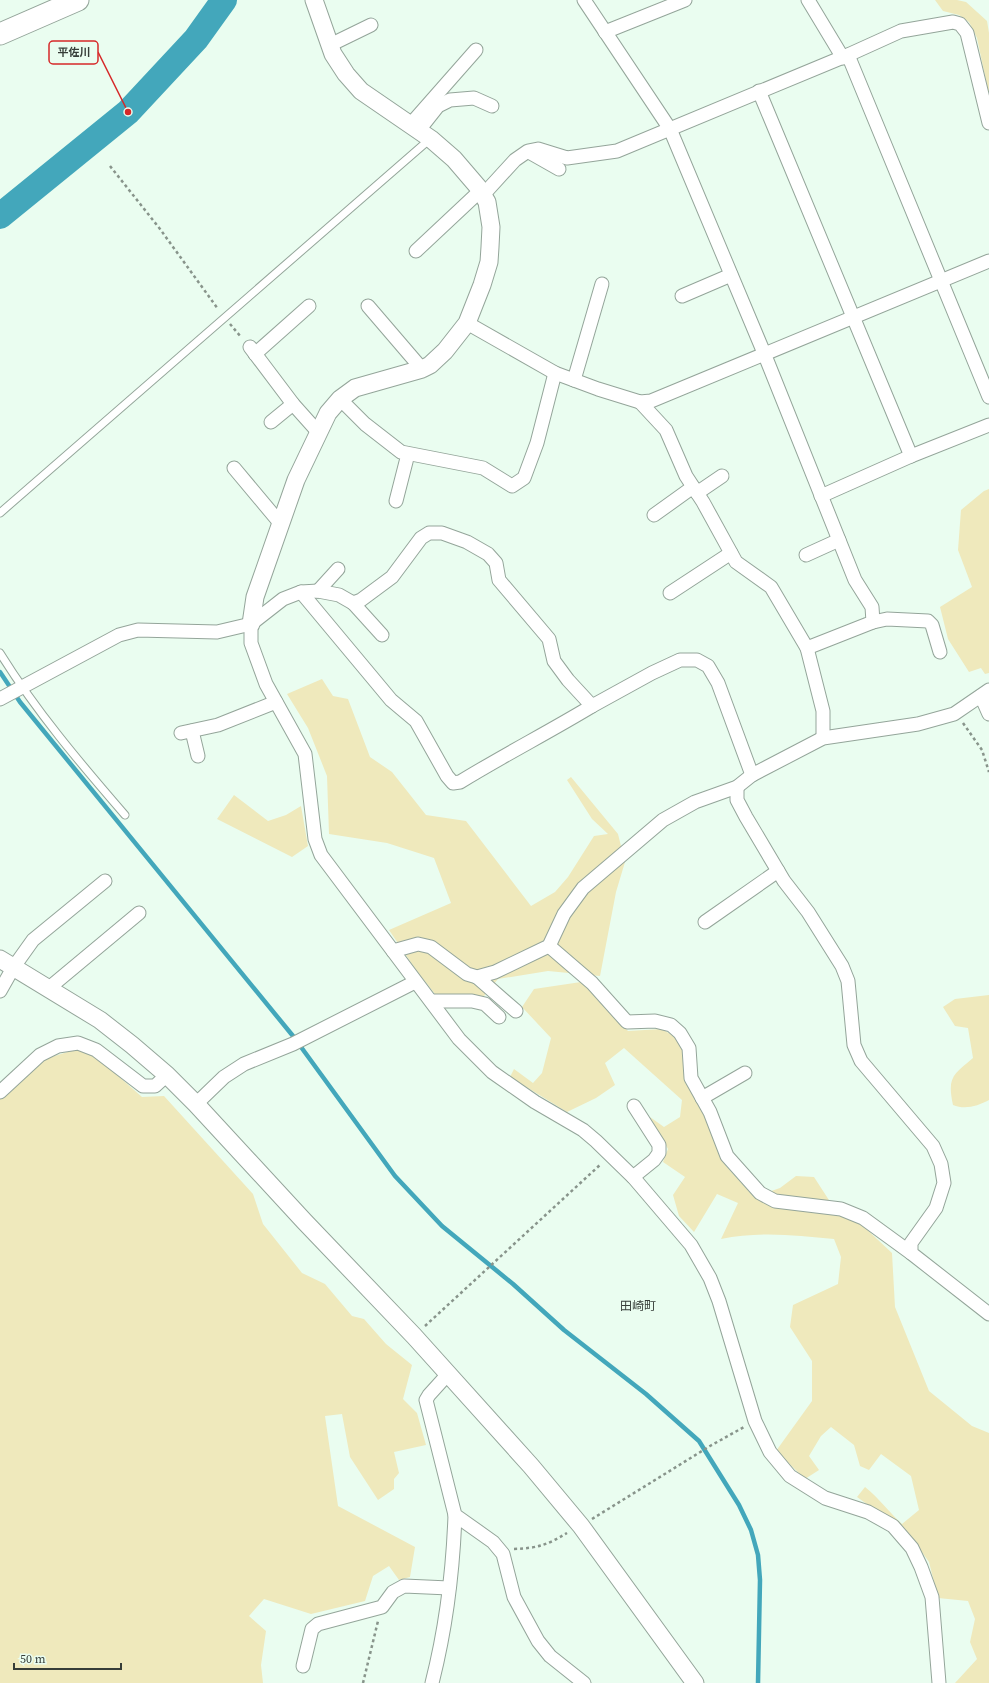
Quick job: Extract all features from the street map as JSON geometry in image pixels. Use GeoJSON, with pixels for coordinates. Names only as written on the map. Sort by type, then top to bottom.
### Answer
{"type":"FeatureCollection","features":[{"type":"Feature","properties":{"kind":"main road"},"geometry":{"type":"LineString","coordinates":[[0,34],[78,0]]}},
{"type":"Feature","properties":{"kind":"street"},"geometry":{"type":"LineString","coordinates":[[314,0],[333,54],[346,74],[361,91],[420,131],[454,159],[487,202],[491,226],[489,262],[482,285],[467,323],[445,351],[430,365],[422,369],[356,388],[340,399],[328,413],[296,480],[255,596],[250,624],[251,643],[266,684],[305,754],[315,839],[321,855],[459,1039],[492,1072],[535,1102],[583,1130],[633,1177],[691,1245],[710,1278],[719,1301],[755,1420],[770,1452],[790,1476],[825,1498],[868,1512],[893,1526],[912,1548],[932,1597],[938,1683]]}},
{"type":"Feature","properties":{"kind":"street"},"geometry":{"type":"LineString","coordinates":[[584,0],[670,129],[764,353],[855,580],[872,607],[873,622]]}},
{"type":"Feature","properties":{"kind":"street"},"geometry":{"type":"LineString","coordinates":[[605,32],[685,0]]}},
{"type":"Feature","properties":{"kind":"street"},"geometry":{"type":"LineString","coordinates":[[808,0],[846,56],[942,280],[989,397]]}},
{"type":"Feature","properties":{"kind":"street"},"geometry":{"type":"LineString","coordinates":[[416,251],[516,160],[528,151],[538,149],[567,158],[617,151],[846,56],[901,31],[953,22],[960,24],[967,33],[989,123]]}},
{"type":"Feature","properties":{"kind":"street"},"geometry":{"type":"LineString","coordinates":[[330,45],[371,25]]}},
{"type":"Feature","properties":{"kind":"street"},"geometry":{"type":"LineString","coordinates":[[420,131],[476,50]]}},
{"type":"Feature","properties":{"kind":"street"},"geometry":{"type":"LineString","coordinates":[[759,91],[911,456]]}},
{"type":"Feature","properties":{"kind":"street"},"geometry":{"type":"LineString","coordinates":[[420,131],[438,106],[450,100],[474,98],[492,106]]}},
{"type":"Feature","properties":{"kind":"street"},"geometry":{"type":"LineString","coordinates":[[528,151],[559,168]]}},
{"type":"Feature","properties":{"kind":"street"},"geometry":{"type":"LineString","coordinates":[[467,323],[555,373],[598,389],[640,402],[651,401],[989,261]]}},
{"type":"Feature","properties":{"kind":"street"},"geometry":{"type":"LineString","coordinates":[[682,296],[731,275]]}},
{"type":"Feature","properties":{"kind":"street"},"geometry":{"type":"LineString","coordinates":[[574,380],[602,284]]}},
{"type":"Feature","properties":{"kind":"street"},"geometry":{"type":"LineString","coordinates":[[309,306],[253,350],[293,404],[318,432]]}},
{"type":"Feature","properties":{"kind":"street"},"geometry":{"type":"LineString","coordinates":[[368,306],[422,369]]}},
{"type":"Feature","properties":{"kind":"street"},"geometry":{"type":"LineString","coordinates":[[340,399],[365,424],[401,452],[483,468],[512,486],[524,478],[537,443],[555,373]]}},
{"type":"Feature","properties":{"kind":"street"},"geometry":{"type":"LineString","coordinates":[[640,402],[666,430],[686,476],[736,562],[771,587],[807,648],[823,711],[823,738]]}},
{"type":"Feature","properties":{"kind":"street"},"geometry":{"type":"LineString","coordinates":[[271,422],[293,404]]}},
{"type":"Feature","properties":{"kind":"street"},"geometry":{"type":"LineString","coordinates":[[821,496],[911,456],[989,425]]}},
{"type":"Feature","properties":{"kind":"street"},"geometry":{"type":"LineString","coordinates":[[396,501],[408,454]]}},
{"type":"Feature","properties":{"kind":"street"},"geometry":{"type":"LineString","coordinates":[[234,468],[280,523]]}},
{"type":"Feature","properties":{"kind":"street"},"geometry":{"type":"LineString","coordinates":[[654,515],[695,490],[722,476]]}},
{"type":"Feature","properties":{"kind":"street"},"geometry":{"type":"LineString","coordinates":[[353,603],[361,600],[392,577],[421,538],[429,533],[442,533],[467,542],[488,554],[496,563],[499,580],[549,639],[554,661],[568,680],[592,706]]}},
{"type":"Feature","properties":{"kind":"street"},"geometry":{"type":"LineString","coordinates":[[806,555],[839,540]]}},
{"type":"Feature","properties":{"kind":"street"},"geometry":{"type":"LineString","coordinates":[[670,593],[731,553]]}},
{"type":"Feature","properties":{"kind":"street"},"geometry":{"type":"LineString","coordinates":[[318,591],[338,569]]}},
{"type":"Feature","properties":{"kind":"street"},"geometry":{"type":"LineString","coordinates":[[8,693],[119,635],[138,630],[217,632],[250,624],[283,599],[301,592],[318,591],[339,595],[353,603],[382,635]]}},
{"type":"Feature","properties":{"kind":"street"},"geometry":{"type":"LineString","coordinates":[[301,592],[391,700],[416,721],[447,776],[453,783],[460,782],[505,754],[552,731],[592,706],[652,673],[680,660],[697,660],[708,666],[718,683],[752,775]]}},
{"type":"Feature","properties":{"kind":"street"},"geometry":{"type":"LineString","coordinates":[[807,648],[873,622],[887,619],[928,621],[932,625],[940,652]]}},
{"type":"Feature","properties":{"kind":"street"},"geometry":{"type":"LineString","coordinates":[[476,977],[495,972],[549,946],[564,914],[583,888],[663,820],[695,802],[737,787],[752,775],[823,738],[918,724],[956,713],[985,693],[989,714]]}},
{"type":"Feature","properties":{"kind":"street"},"geometry":{"type":"LineString","coordinates":[[198,756],[186,732],[218,725],[276,702]]}},
{"type":"Feature","properties":{"kind":"street"},"geometry":{"type":"LineString","coordinates":[[737,787],[737,800],[778,871],[842,966],[848,981],[854,1044],[861,1061],[933,1146],[940,1164],[944,1183],[936,1208],[911,1243],[912,1253]]}},
{"type":"Feature","properties":{"kind":"street"},"geometry":{"type":"LineString","coordinates":[[706,922],[778,871]]}},
{"type":"Feature","properties":{"kind":"street"},"geometry":{"type":"LineString","coordinates":[[0,992],[7,963],[105,881]]}},
{"type":"Feature","properties":{"kind":"street"},"geometry":{"type":"LineString","coordinates":[[49,988],[139,913]]}},
{"type":"Feature","properties":{"kind":"street"},"geometry":{"type":"LineString","coordinates":[[393,952],[418,944],[431,947],[467,974],[476,977],[516,1011]]}},
{"type":"Feature","properties":{"kind":"street"},"geometry":{"type":"LineString","coordinates":[[549,946],[592,983],[627,1022],[655,1021],[671,1025],[680,1033],[689,1048],[691,1078],[710,1112],[727,1156],[760,1192],[775,1201],[841,1209],[863,1218],[912,1253],[989,1314]]}},
{"type":"Feature","properties":{"kind":"street"},"geometry":{"type":"LineString","coordinates":[[7,963],[100,1020],[167,1075],[196,1104],[304,1222],[414,1336],[531,1466],[580,1526],[695,1683]]}},
{"type":"Feature","properties":{"kind":"street"},"geometry":{"type":"LineString","coordinates":[[196,1104],[224,1077],[244,1064],[297,1041],[415,982]]}},
{"type":"Feature","properties":{"kind":"street"},"geometry":{"type":"LineString","coordinates":[[431,1001],[472,1001],[485,1004],[499,1017]]}},
{"type":"Feature","properties":{"kind":"street"},"geometry":{"type":"LineString","coordinates":[[0,1092],[40,1055],[58,1046],[78,1042],[96,1050],[143,1086],[155,1086],[167,1075]]}},
{"type":"Feature","properties":{"kind":"street"},"geometry":{"type":"LineString","coordinates":[[704,1101],[745,1073]]}},
{"type":"Feature","properties":{"kind":"street"},"geometry":{"type":"LineString","coordinates":[[704,1101],[738,1086]]}},
{"type":"Feature","properties":{"kind":"street"},"geometry":{"type":"LineString","coordinates":[[633,1177],[654,1160],[659,1153],[659,1145],[634,1106]]}},
{"type":"Feature","properties":{"kind":"street"},"geometry":{"type":"LineString","coordinates":[[432,1683],[441,1647],[454,1554],[455,1515],[426,1400],[448,1374]]}},
{"type":"Feature","properties":{"kind":"street"},"geometry":{"type":"LineString","coordinates":[[455,1515],[493,1542],[503,1554],[514,1597],[538,1641],[550,1656],[584,1683]]}},
{"type":"Feature","properties":{"kind":"street"},"geometry":{"type":"LineString","coordinates":[[303,1666],[312,1629],[318,1624],[382,1607],[393,1592],[404,1586],[449,1588]]}},
{"type":"Feature","properties":{"kind":"lane"},"geometry":{"type":"LineString","coordinates":[[0,513],[225,318],[420,131]]}},
{"type":"Feature","properties":{"kind":"lane"},"geometry":{"type":"LineString","coordinates":[[0,653],[8,693],[78,761],[125,815]]}},
{"type":"Feature","properties":{"kind":"path"},"geometry":{"type":"LineString","coordinates":[[110,166],[160,229],[225,318],[253,350]]}},
{"type":"Feature","properties":{"kind":"path"},"geometry":{"type":"LineString","coordinates":[[956,713],[982,750],[989,772]]}},
{"type":"Feature","properties":{"kind":"path"},"geometry":{"type":"LineString","coordinates":[[414,1336],[576,1186],[611,1156]]}},
{"type":"Feature","properties":{"kind":"path"},"geometry":{"type":"LineString","coordinates":[[503,1554],[510,1549],[532,1548],[548,1544],[755,1420]]}},
{"type":"Feature","properties":{"kind":"path"},"geometry":{"type":"LineString","coordinates":[[363,1683],[382,1607]]}},
{"type":"Feature","properties":{"kind":"shaded area"},"geometry":{"type":"Polygon","coordinates":[[[935,0],[957,0],[966,2],[987,21],[989,33],[989,95],[977,38],[969,22],[959,15],[943,11],[935,0]]]}},
{"type":"Feature","properties":{"kind":"shaded area"},"geometry":{"type":"Polygon","coordinates":[[[989,489],[989,673],[985,674],[981,668],[969,672],[948,639],[940,607],[972,587],[958,550],[961,510],[984,491],[989,489]]]}},
{"type":"Feature","properties":{"kind":"shaded area"},"geometry":{"type":"Polygon","coordinates":[[[322,679],[333,696],[348,699],[370,757],[392,772],[426,815],[466,821],[531,906],[555,892],[568,877],[594,836],[608,834],[592,819],[567,780],[571,777],[618,834],[625,862],[616,892],[600,976],[548,971],[498,979],[484,996],[435,994],[416,970],[389,930],[451,903],[434,858],[387,843],[329,834],[327,776],[308,728],[287,694],[322,679]]]}},
{"type":"Feature","properties":{"kind":"shaded area"},"geometry":{"type":"Polygon","coordinates":[[[234,795],[268,821],[286,815],[301,806],[308,846],[292,857],[217,819],[234,795]]]}},
{"type":"Feature","properties":{"kind":"shaded area"},"geometry":{"type":"Polygon","coordinates":[[[581,982],[628,1031],[662,1029],[675,1037],[683,1052],[685,1082],[704,1111],[726,1166],[754,1197],[780,1188],[796,1176],[814,1177],[838,1214],[862,1225],[892,1253],[895,1307],[929,1391],[972,1426],[989,1433],[989,1683],[955,1683],[977,1659],[970,1642],[975,1619],[968,1601],[938,1598],[929,1562],[909,1534],[857,1497],[865,1487],[902,1524],[919,1510],[911,1476],[881,1454],[869,1470],[860,1466],[854,1445],[831,1427],[821,1436],[809,1456],[819,1470],[805,1479],[776,1451],[812,1401],[812,1361],[790,1327],[793,1305],[838,1284],[841,1257],[834,1239],[763,1234],[721,1239],[738,1203],[717,1194],[694,1232],[679,1216],[673,1195],[685,1177],[663,1162],[668,1149],[650,1117],[664,1127],[680,1117],[682,1100],[624,1048],[605,1063],[615,1085],[596,1098],[567,1112],[510,1077],[514,1069],[533,1083],[542,1073],[551,1038],[522,1007],[534,989],[581,982]]]}},
{"type":"Feature","properties":{"kind":"shaded area"},"geometry":{"type":"Polygon","coordinates":[[[989,995],[989,1100],[971,1107],[953,1105],[951,1096],[951,1082],[953,1077],[973,1058],[968,1028],[955,1026],[943,1007],[955,999],[989,995]]]}},
{"type":"Feature","properties":{"kind":"shaded area"},"geometry":{"type":"Polygon","coordinates":[[[77,1049],[98,1058],[142,1097],[164,1096],[253,1194],[263,1224],[302,1273],[325,1284],[352,1316],[364,1319],[386,1344],[412,1365],[403,1399],[417,1413],[426,1445],[394,1452],[399,1473],[394,1479],[394,1489],[378,1500],[350,1457],[342,1414],[325,1416],[338,1506],[415,1547],[410,1577],[399,1580],[389,1566],[373,1576],[365,1601],[311,1614],[264,1599],[249,1616],[266,1631],[261,1665],[263,1683],[0,1683],[0,1097],[45,1059],[77,1049]]]}},
{"type":"Feature","properties":{"kind":"waterway"},"geometry":{"type":"LineString","coordinates":[[0,216],[128,112],[196,39],[224,0]]}},
{"type":"Feature","properties":{"kind":"waterway"},"geometry":{"type":"LineString","coordinates":[[0,672],[20,702],[293,1036],[395,1176],[442,1226],[513,1284],[564,1330],[646,1394],[699,1441],[739,1505],[751,1530],[758,1555],[760,1580],[758,1683]]}},
{"type":"Feature","properties":{"kind":"place","name":"平佐川"},"geometry":{"type":"Point","coordinates":[128,112]}},
{"type":"Feature","properties":{"kind":"district","name":"田崎町"},"geometry":{"type":"Point","coordinates":[638,1306]}}]}
